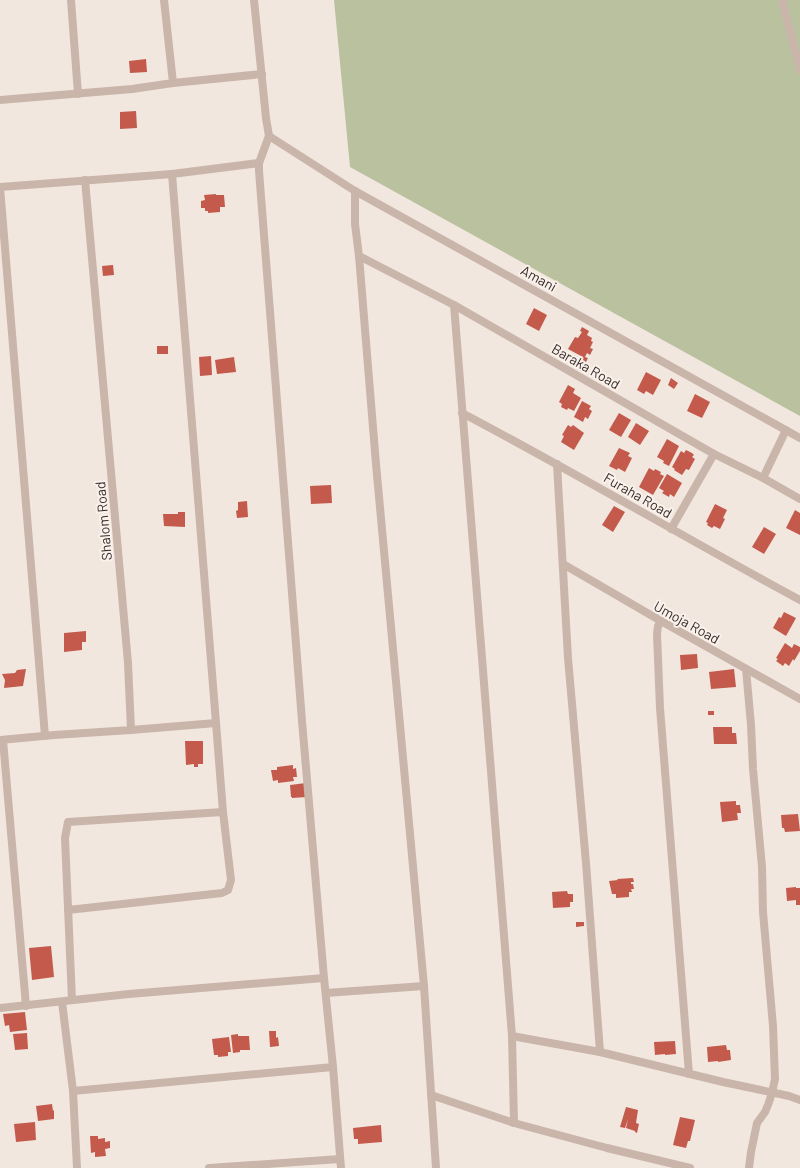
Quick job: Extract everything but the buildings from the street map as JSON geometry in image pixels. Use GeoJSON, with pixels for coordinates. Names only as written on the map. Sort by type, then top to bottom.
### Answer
{"type":"FeatureCollection","features":[{"type":"Feature","properties":{"kind":"street"},"geometry":{"type":"LineString","coordinates":[[71,0],[78,94]]}},
{"type":"Feature","properties":{"kind":"street"},"geometry":{"type":"LineString","coordinates":[[164,0],[173,83]]}},
{"type":"Feature","properties":{"kind":"street"},"geometry":{"type":"LineString","coordinates":[[254,0],[269,136],[259,163],[301,701],[341,1168]]}},
{"type":"Feature","properties":{"kind":"street"},"geometry":{"type":"LineString","coordinates":[[782,0],[800,70]]}},
{"type":"Feature","properties":{"kind":"street"},"geometry":{"type":"LineString","coordinates":[[0,100],[78,94],[262,74]]}},
{"type":"Feature","properties":{"kind":"street","name":"Amani"},"geometry":{"type":"LineString","coordinates":[[269,136],[355,190],[800,438]]}},
{"type":"Feature","properties":{"kind":"street"},"geometry":{"type":"LineString","coordinates":[[45,736],[0,187],[172,174],[259,163]]}},
{"type":"Feature","properties":{"kind":"street"},"geometry":{"type":"LineString","coordinates":[[68,910],[225,892],[230,886],[231,880],[216,724],[172,174]]}},
{"type":"Feature","properties":{"kind":"street","name":"Shalom Road"},"geometry":{"type":"LineString","coordinates":[[85,180],[128,663],[131,730]]}},
{"type":"Feature","properties":{"kind":"street"},"geometry":{"type":"LineString","coordinates":[[355,190],[355,224],[378,494],[424,986],[436,1168]]}},
{"type":"Feature","properties":{"kind":"street","name":"Baraka Road"},"geometry":{"type":"LineString","coordinates":[[358,256],[454,305],[714,454],[800,499]]}},
{"type":"Feature","properties":{"kind":"street"},"geometry":{"type":"LineString","coordinates":[[0,298],[10,297]]}},
{"type":"Feature","properties":{"kind":"street"},"geometry":{"type":"LineString","coordinates":[[454,305],[512,1036],[514,1123]]}},
{"type":"Feature","properties":{"kind":"street","name":"Furaha Road"},"geometry":{"type":"LineString","coordinates":[[462,413],[558,464],[800,600]]}},
{"type":"Feature","properties":{"kind":"street"},"geometry":{"type":"LineString","coordinates":[[763,478],[786,430]]}},
{"type":"Feature","properties":{"kind":"street"},"geometry":{"type":"LineString","coordinates":[[671,529],[714,454]]}},
{"type":"Feature","properties":{"kind":"street"},"geometry":{"type":"LineString","coordinates":[[558,464],[568,658],[600,1052]]}},
{"type":"Feature","properties":{"kind":"street","name":"Umoja Road"},"geometry":{"type":"LineString","coordinates":[[563,564],[800,699]]}},
{"type":"Feature","properties":{"kind":"street"},"geometry":{"type":"LineString","coordinates":[[661,621],[657,634],[660,708],[689,1074]]}},
{"type":"Feature","properties":{"kind":"street"},"geometry":{"type":"LineString","coordinates":[[746,669],[775,1048],[775,1079],[772,1093],[765,1112],[757,1123],[749,1168]]}},
{"type":"Feature","properties":{"kind":"street"},"geometry":{"type":"LineString","coordinates":[[26,1006],[1,740],[216,724]]}},
{"type":"Feature","properties":{"kind":"street"},"geometry":{"type":"LineString","coordinates":[[72,1000],[64,838],[68,822],[224,812]]}},
{"type":"Feature","properties":{"kind":"street"},"geometry":{"type":"LineString","coordinates":[[0,1008],[185,989],[324,978]]}},
{"type":"Feature","properties":{"kind":"street"},"geometry":{"type":"LineString","coordinates":[[326,993],[424,986]]}},
{"type":"Feature","properties":{"kind":"street"},"geometry":{"type":"LineString","coordinates":[[62,1002],[72,1091],[77,1168]]}},
{"type":"Feature","properties":{"kind":"street"},"geometry":{"type":"LineString","coordinates":[[512,1036],[600,1052],[800,1100]]}},
{"type":"Feature","properties":{"kind":"street"},"geometry":{"type":"LineString","coordinates":[[72,1091],[333,1067]]}},
{"type":"Feature","properties":{"kind":"street"},"geometry":{"type":"LineString","coordinates":[[430,1095],[514,1123],[690,1168]]}},
{"type":"Feature","properties":{"kind":"street"},"geometry":{"type":"LineString","coordinates":[[209,1168],[252,1167],[340,1159]]}},
{"type":"Feature","properties":{"kind":"green space"},"geometry":{"type":"Polygon","coordinates":[[[334,0],[800,0],[800,416],[350,167],[334,0]]]}}]}
